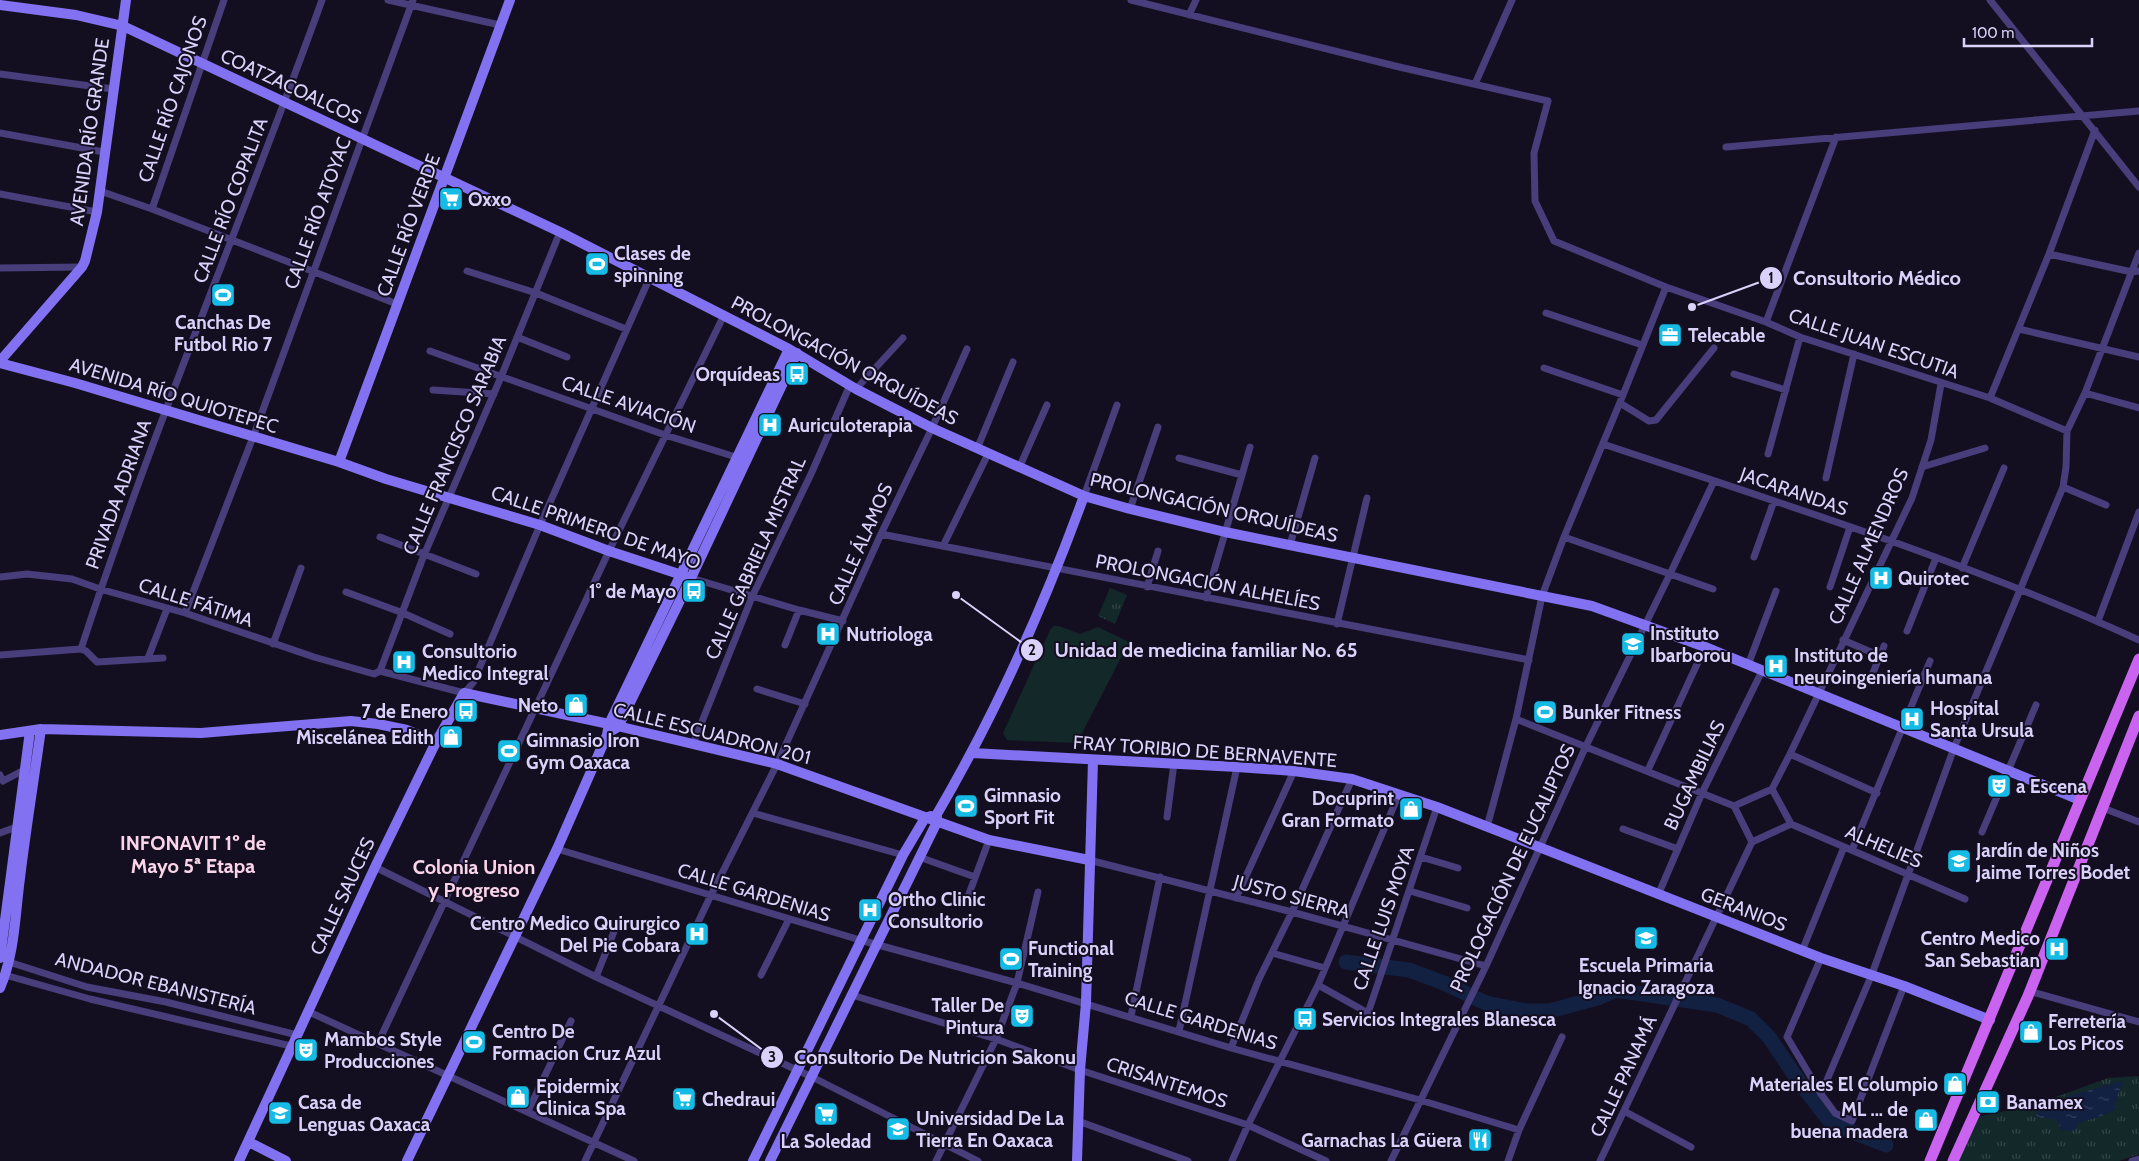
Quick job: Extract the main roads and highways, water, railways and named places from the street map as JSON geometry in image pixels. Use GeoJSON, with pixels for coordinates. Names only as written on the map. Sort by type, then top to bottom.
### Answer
{"type":"FeatureCollection","features":[{"type":"Feature","properties":{"kind":"main road"},"geometry":{"type":"LineString","coordinates":[[1930,1161],[2139,659]]}},
{"type":"Feature","properties":{"kind":"main road"},"geometry":{"type":"LineString","coordinates":[[1953,1161],[2029,991],[2139,716]]}},
{"type":"Feature","properties":{"kind":"water"},"geometry":{"type":"Polygon","coordinates":[[[2122,1081],[2115,1109],[2101,1116],[2078,1123],[2075,1130],[2061,1130],[2056,1119],[2036,1115],[2041,1103],[2046,1104],[2054,1111],[2068,1096],[2122,1081]]]}},
{"type":"Feature","properties":{"kind":"waterway"},"geometry":{"type":"LineString","coordinates":[[1346,962],[1409,970],[1444,983],[1486,1003],[1526,1011],[1549,1011],[1598,998],[1616,990],[1717,1005],[1751,1019],[1769,1037],[1800,1083],[1832,1124],[1886,1145]]}},
{"type":"Feature","properties":{"kind":"place","name":"Oxxo"},"geometry":{"type":"Point","coordinates":[451,199]}},
{"type":"Feature","properties":{"kind":"place","name":"Clases de spinning"},"geometry":{"type":"Point","coordinates":[597,264]}},
{"type":"Feature","properties":{"kind":"place","name":"Canchas De Futbol Rio 7"},"geometry":{"type":"Point","coordinates":[223,295]}},
{"type":"Feature","properties":{"kind":"place","name":"Consultorio Médico"},"geometry":{"type":"Point","coordinates":[1692,307]}},
{"type":"Feature","properties":{"kind":"place","name":"Telecable"},"geometry":{"type":"Point","coordinates":[1670,335]}},
{"type":"Feature","properties":{"kind":"place","name":"Orquídeas"},"geometry":{"type":"Point","coordinates":[797,374]}},
{"type":"Feature","properties":{"kind":"place","name":"Auriculoterapia"},"geometry":{"type":"Point","coordinates":[770,425]}},
{"type":"Feature","properties":{"kind":"place","name":"Quirotec"},"geometry":{"type":"Point","coordinates":[1881,578]}},
{"type":"Feature","properties":{"kind":"place","name":"1° de Mayo"},"geometry":{"type":"Point","coordinates":[694,591]}},
{"type":"Feature","properties":{"kind":"place","name":"Unidad de medicina familiar No. 65"},"geometry":{"type":"Point","coordinates":[956,595]}},
{"type":"Feature","properties":{"kind":"place","name":"Nutriologa"},"geometry":{"type":"Point","coordinates":[828,634]}},
{"type":"Feature","properties":{"kind":"place","name":"Instituto Ibarborou"},"geometry":{"type":"Point","coordinates":[1633,644]}},
{"type":"Feature","properties":{"kind":"place","name":"Consultorio Medico Integral"},"geometry":{"type":"Point","coordinates":[404,662]}},
{"type":"Feature","properties":{"kind":"place","name":"Instituto de neuroingeniería humana"},"geometry":{"type":"Point","coordinates":[1776,666]}},
{"type":"Feature","properties":{"kind":"place","name":"Neto"},"geometry":{"type":"Point","coordinates":[576,705]}},
{"type":"Feature","properties":{"kind":"place","name":"7 de Enero"},"geometry":{"type":"Point","coordinates":[466,711]}},
{"type":"Feature","properties":{"kind":"place","name":"Bunker Fitness"},"geometry":{"type":"Point","coordinates":[1545,712]}},
{"type":"Feature","properties":{"kind":"place","name":"Hospital Santa Ursula"},"geometry":{"type":"Point","coordinates":[1912,719]}},
{"type":"Feature","properties":{"kind":"place","name":"Miscelánea Edith"},"geometry":{"type":"Point","coordinates":[451,737]}},
{"type":"Feature","properties":{"kind":"place","name":"Gimnasio Iron Gym Oaxaca"},"geometry":{"type":"Point","coordinates":[509,751]}},
{"type":"Feature","properties":{"kind":"place","name":"a Escena"},"geometry":{"type":"Point","coordinates":[1999,786]}},
{"type":"Feature","properties":{"kind":"place","name":"Gimnasio Sport Fit"},"geometry":{"type":"Point","coordinates":[966,806]}},
{"type":"Feature","properties":{"kind":"place","name":"Docuprint Gran Formato"},"geometry":{"type":"Point","coordinates":[1411,809]}},
{"type":"Feature","properties":{"kind":"place","name":"Jardín de Niños Jaime Torres Bodet"},"geometry":{"type":"Point","coordinates":[1959,861]}},
{"type":"Feature","properties":{"kind":"place","name":"Ortho Clinic Consultorio"},"geometry":{"type":"Point","coordinates":[870,910]}},
{"type":"Feature","properties":{"kind":"place","name":"Centro Medico Quirurgico Del Pie Cobara"},"geometry":{"type":"Point","coordinates":[697,934]}},
{"type":"Feature","properties":{"kind":"place","name":"Escuela Primaria Ignacio Zaragoza"},"geometry":{"type":"Point","coordinates":[1646,938]}},
{"type":"Feature","properties":{"kind":"place","name":"Centro Medico San Sebastian"},"geometry":{"type":"Point","coordinates":[2057,949]}},
{"type":"Feature","properties":{"kind":"place","name":"Functional Training"},"geometry":{"type":"Point","coordinates":[1011,959]}},
{"type":"Feature","properties":{"kind":"place","name":"Consultorio De Nutricion Sakonu"},"geometry":{"type":"Point","coordinates":[714,1014]}},
{"type":"Feature","properties":{"kind":"place","name":"Taller De Pintura"},"geometry":{"type":"Point","coordinates":[1022,1016]}},
{"type":"Feature","properties":{"kind":"place","name":"Servicios Integrales Blanesca"},"geometry":{"type":"Point","coordinates":[1305,1019]}},
{"type":"Feature","properties":{"kind":"place","name":"Ferretería Los Picos"},"geometry":{"type":"Point","coordinates":[2031,1032]}},
{"type":"Feature","properties":{"kind":"place","name":"Centro De Formacion Cruz Azul"},"geometry":{"type":"Point","coordinates":[474,1042]}},
{"type":"Feature","properties":{"kind":"place","name":"Mambos Style Producciones"},"geometry":{"type":"Point","coordinates":[306,1050]}},
{"type":"Feature","properties":{"kind":"place","name":"Materiales El Columpio"},"geometry":{"type":"Point","coordinates":[1955,1084]}},
{"type":"Feature","properties":{"kind":"place","name":"Epidermix Clinica Spa"},"geometry":{"type":"Point","coordinates":[518,1097]}},
{"type":"Feature","properties":{"kind":"place","name":"Chedraui"},"geometry":{"type":"Point","coordinates":[684,1099]}},
{"type":"Feature","properties":{"kind":"place","name":"Banamex"},"geometry":{"type":"Point","coordinates":[1988,1102]}},
{"type":"Feature","properties":{"kind":"place","name":"Casa de Lenguas Oaxaca"},"geometry":{"type":"Point","coordinates":[280,1113]}},
{"type":"Feature","properties":{"kind":"place","name":"La Soledad"},"geometry":{"type":"Point","coordinates":[826,1114]}},
{"type":"Feature","properties":{"kind":"place","name":"ML ... de buena madera"},"geometry":{"type":"Point","coordinates":[1926,1120]}},
{"type":"Feature","properties":{"kind":"place","name":"Universidad De La Tierra En Oaxaca"},"geometry":{"type":"Point","coordinates":[898,1129]}},
{"type":"Feature","properties":{"kind":"place","name":"Garnachas La Güera"},"geometry":{"type":"Point","coordinates":[1480,1140]}},
{"type":"Feature","properties":{"kind":"district","name":"INFONAVIT 1º de Mayo 5ª Etapa"},"geometry":{"type":"Point","coordinates":[193,854]}},
{"type":"Feature","properties":{"kind":"district","name":"Colonia Union y Progreso"},"geometry":{"type":"Point","coordinates":[474,878]}}]}
